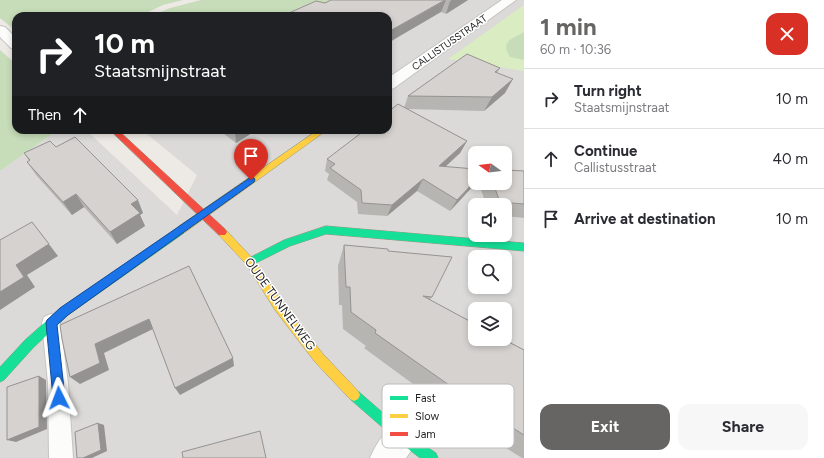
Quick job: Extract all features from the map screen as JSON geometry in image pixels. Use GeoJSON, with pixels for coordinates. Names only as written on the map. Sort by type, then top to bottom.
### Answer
{"type":"FeatureCollection","features":[{"type":"Feature","properties":{"kind":"street","name":"CALLISTUSSTRAAT"},"geometry":{"type":"LineString","coordinates":[[392,82],[510,0]]}},
{"type":"Feature","properties":{"kind":"street"},"geometry":{"type":"LineString","coordinates":[[0,30],[12,41]]}},
{"type":"Feature","properties":{"kind":"street","name":"OUDE TUNNELWEG"},"geometry":{"type":"LineString","coordinates":[[118,134],[203,214],[250,262],[279,307],[320,358],[353,394],[382,431]]}},
{"type":"Feature","properties":{"kind":"street"},"geometry":{"type":"LineString","coordinates":[[0,376],[29,344],[64,312],[317,134]]}},
{"type":"Feature","properties":{"kind":"street"},"geometry":{"type":"LineString","coordinates":[[250,262],[276,247],[306,235],[326,230],[524,247]]}},
{"type":"Feature","properties":{"kind":"street","name":"OUDE TUNNELWEG"},"geometry":{"type":"LineString","coordinates":[[397,448],[431,458]]}},
{"type":"Feature","properties":{"kind":"lane"},"geometry":{"type":"LineString","coordinates":[[51,323],[58,383],[61,458]]}},
{"type":"Feature","properties":{"kind":"shaded area"},"geometry":{"type":"Polygon","coordinates":[[[339,0],[524,0],[524,458],[0,458],[0,171],[52,134],[90,134],[177,215],[197,175],[147,134],[392,134],[392,12],[290,12],[303,6],[339,0]]]}},
{"type":"Feature","properties":{"kind":"green space"},"geometry":{"type":"Polygon","coordinates":[[[0,0],[183,0],[163,5],[148,12],[12,12],[12,28],[0,18],[0,0]]]}},
{"type":"Feature","properties":{"kind":"green space"},"geometry":{"type":"Polygon","coordinates":[[[201,0],[339,0],[316,11],[303,6],[290,12],[161,12],[170,8],[201,0]]]}},
{"type":"Feature","properties":{"kind":"green space"},"geometry":{"type":"Polygon","coordinates":[[[524,5],[524,71],[448,59],[524,5]]]}},
{"type":"Feature","properties":{"kind":"green space"},"geometry":{"type":"Polygon","coordinates":[[[524,32],[524,60],[510,57],[507,52],[507,44],[509,41],[524,32]]]}},
{"type":"Feature","properties":{"kind":"green space"},"geometry":{"type":"Polygon","coordinates":[[[0,50],[12,60],[12,134],[52,134],[0,171],[0,50]]]}},
{"type":"Feature","properties":{"kind":"building"},"geometry":{"type":"Polygon","coordinates":[[[331,0],[445,0],[392,30],[392,12],[291,12],[316,1],[325,3],[331,0]]]}},
{"type":"Feature","properties":{"kind":"building"},"geometry":{"type":"Polygon","coordinates":[[[467,54],[500,68],[495,72],[513,79],[492,97],[408,96],[467,54]]]}},
{"type":"Feature","properties":{"kind":"building"},"geometry":{"type":"Polygon","coordinates":[[[398,104],[467,141],[439,166],[468,168],[468,188],[457,200],[423,179],[392,205],[362,203],[361,190],[330,168],[335,164],[327,159],[360,134],[392,134],[392,109],[398,104]]]}},
{"type":"Feature","properties":{"kind":"building"},"geometry":{"type":"Polygon","coordinates":[[[75,137],[138,200],[131,204],[140,213],[110,232],[76,194],[63,202],[27,162],[30,160],[24,153],[50,141],[56,147],[75,137]]]}},
{"type":"Feature","properties":{"kind":"building"},"geometry":{"type":"Polygon","coordinates":[[[512,170],[524,171],[524,204],[512,203],[512,198],[499,198],[496,190],[512,190],[512,170]]]}},
{"type":"Feature","properties":{"kind":"building"},"geometry":{"type":"Polygon","coordinates":[[[32,222],[49,244],[16,265],[24,277],[0,292],[0,240],[32,222]]]}},
{"type":"Feature","properties":{"kind":"building"},"geometry":{"type":"Polygon","coordinates":[[[344,245],[452,257],[432,297],[423,296],[468,320],[468,346],[512,346],[512,344],[524,350],[524,435],[514,429],[514,384],[448,384],[375,333],[376,330],[351,312],[350,287],[346,287],[344,245]]]}},
{"type":"Feature","properties":{"kind":"building"},"geometry":{"type":"Polygon","coordinates":[[[189,266],[233,358],[175,388],[149,319],[95,344],[100,363],[70,377],[60,325],[189,266]]]}},
{"type":"Feature","properties":{"kind":"building"},"geometry":{"type":"Polygon","coordinates":[[[39,376],[39,427],[7,440],[7,387],[39,376]]]}},
{"type":"Feature","properties":{"kind":"building"},"geometry":{"type":"Polygon","coordinates":[[[98,423],[101,450],[83,458],[77,458],[75,432],[98,423]]]}},
{"type":"Feature","properties":{"kind":"building"},"geometry":{"type":"Polygon","coordinates":[[[260,431],[266,458],[183,458],[182,452],[260,431]]]}},
{"type":"Feature","properties":{"kind":"traffic: fast"},"geometry":{"type":"LineString","coordinates":[[0,376],[29,344],[64,312],[181,230]]}},
{"type":"Feature","properties":{"kind":"traffic: fast"},"geometry":{"type":"LineString","coordinates":[[250,262],[287,243],[326,230],[524,247]]}},
{"type":"Feature","properties":{"kind":"traffic: fast"},"geometry":{"type":"LineString","coordinates":[[354,395],[382,420]]}},
{"type":"Feature","properties":{"kind":"traffic: fast"},"geometry":{"type":"LineString","coordinates":[[417,448],[431,458]]}},
{"type":"Feature","properties":{"kind":"traffic: slow"},"geometry":{"type":"LineString","coordinates":[[181,230],[317,134]]}},
{"type":"Feature","properties":{"kind":"traffic: slow"},"geometry":{"type":"LineString","coordinates":[[222,232],[250,262],[279,307],[319,358],[354,395]]}},
{"type":"Feature","properties":{"kind":"traffic: jam"},"geometry":{"type":"LineString","coordinates":[[118,134],[222,232]]}},
{"type":"Feature","properties":{"kind":"route"},"geometry":{"type":"LineString","coordinates":[[59,398],[51,323],[64,312],[251,180]]}}]}
